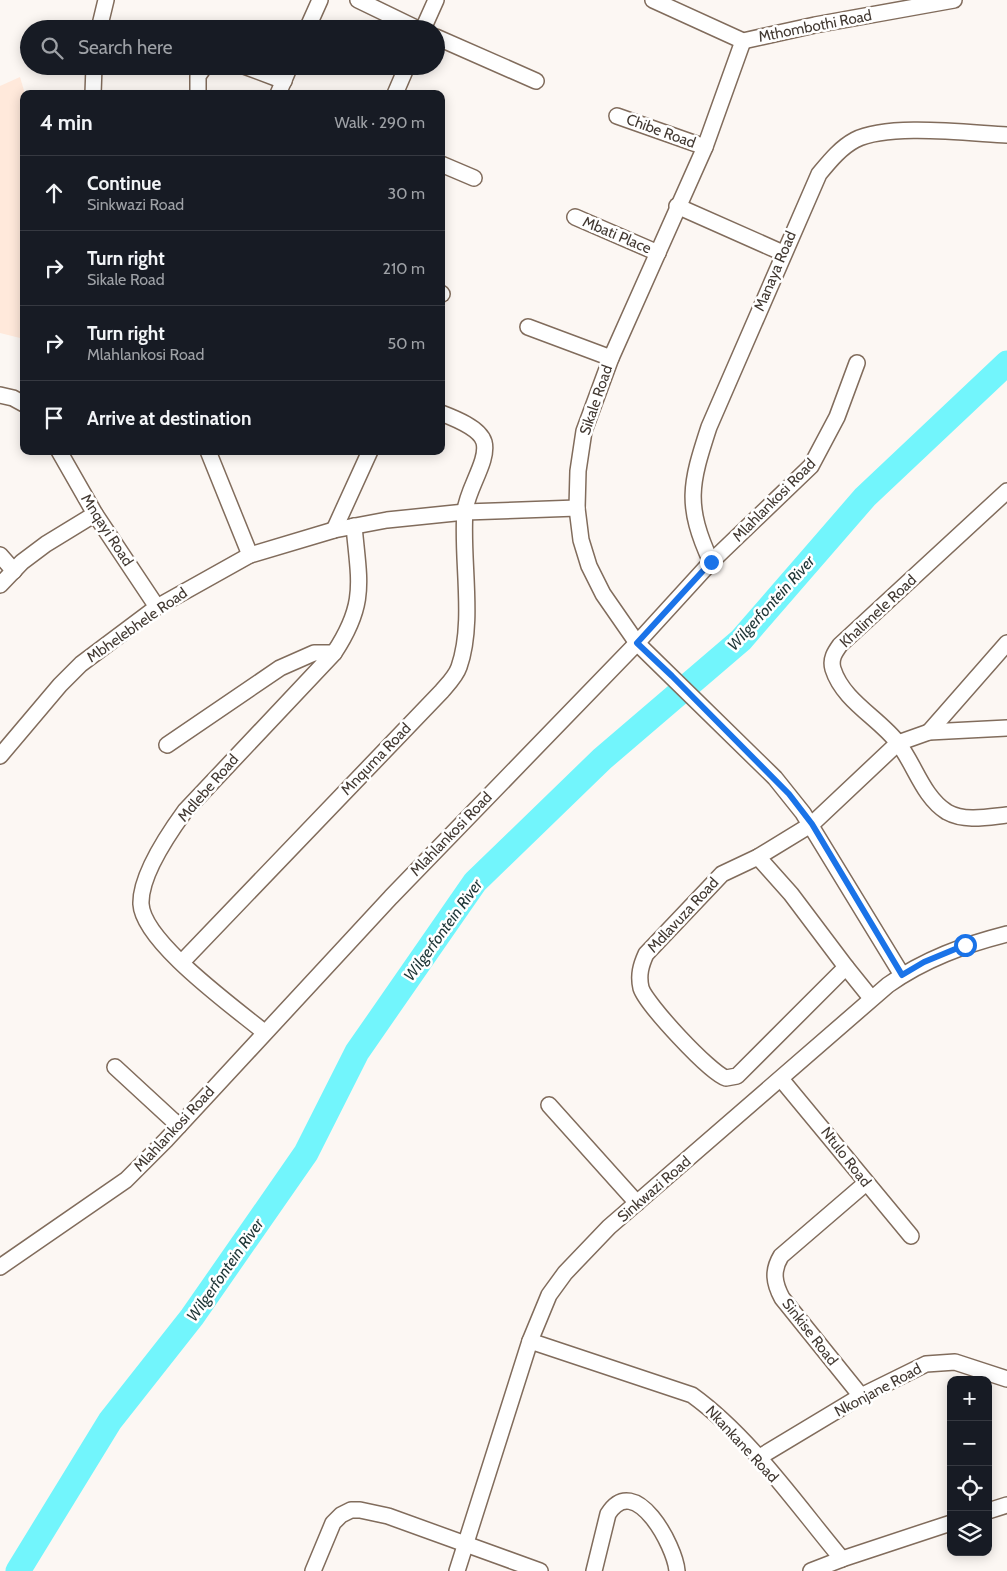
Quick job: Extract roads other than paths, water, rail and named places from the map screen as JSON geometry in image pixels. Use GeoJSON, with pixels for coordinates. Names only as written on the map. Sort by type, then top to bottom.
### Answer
{"type":"FeatureCollection","features":[{"type":"Feature","properties":{"kind":"street"},"geometry":{"type":"LineString","coordinates":[[101,20],[106,0]]}},
{"type":"Feature","properties":{"kind":"street"},"geometry":{"type":"LineString","coordinates":[[311,20],[320,0]]}},
{"type":"Feature","properties":{"kind":"street"},"geometry":{"type":"LineString","coordinates":[[358,0],[399,20]]}},
{"type":"Feature","properties":{"kind":"street"},"geometry":{"type":"LineString","coordinates":[[427,20],[436,0]]}},
{"type":"Feature","properties":{"kind":"street","name":"Mthombothi Road"},"geometry":{"type":"LineString","coordinates":[[653,0],[743,41],[815,25],[954,0]]}},
{"type":"Feature","properties":{"kind":"street"},"geometry":{"type":"LineString","coordinates":[[445,41],[536,81]]}},
{"type":"Feature","properties":{"kind":"street","name":"Sikale Road"},"geometry":{"type":"LineString","coordinates":[[743,41],[704,147],[610,358],[584,431],[578,471],[577,508],[581,540],[588,566],[603,594],[637,643],[775,778],[812,824],[902,975]]}},
{"type":"Feature","properties":{"kind":"street"},"geometry":{"type":"LineString","coordinates":[[93,90],[94,75]]}},
{"type":"Feature","properties":{"kind":"street"},"geometry":{"type":"LineString","coordinates":[[198,90],[199,75]]}},
{"type":"Feature","properties":{"kind":"street"},"geometry":{"type":"LineString","coordinates":[[260,75],[281,87],[286,75]]}},
{"type":"Feature","properties":{"kind":"street"},"geometry":{"type":"LineString","coordinates":[[397,90],[403,75]]}},
{"type":"Feature","properties":{"kind":"street","name":"Chibe Road"},"geometry":{"type":"LineString","coordinates":[[618,116],[704,147]]}},
{"type":"Feature","properties":{"kind":"street","name":"Manaya Road"},"geometry":{"type":"LineString","coordinates":[[711,562],[692,507],[692,487],[696,466],[709,427],[783,252],[819,174],[834,156],[855,140],[875,133],[906,131],[1007,135]]}},
{"type":"Feature","properties":{"kind":"street"},"geometry":{"type":"LineString","coordinates":[[445,166],[474,178]]}},
{"type":"Feature","properties":{"kind":"street"},"geometry":{"type":"LineString","coordinates":[[677,206],[783,252]]}},
{"type":"Feature","properties":{"kind":"street","name":"Mbati Place"},"geometry":{"type":"LineString","coordinates":[[575,217],[658,253]]}},
{"type":"Feature","properties":{"kind":"street"},"geometry":{"type":"LineString","coordinates":[[528,327],[610,358]]}},
{"type":"Feature","properties":{"kind":"street","name":"Mlahlankosi Road"},"geometry":{"type":"LineString","coordinates":[[0,1267],[126,1180],[179,1126],[391,897],[637,643],[711,562],[811,466],[837,417],[857,363]]}},
{"type":"Feature","properties":{"kind":"street"},"geometry":{"type":"LineString","coordinates":[[0,394],[20,402]]}},
{"type":"Feature","properties":{"kind":"street"},"geometry":{"type":"LineString","coordinates":[[445,415],[476,432],[484,443],[486,452],[471,487],[465,512]]}},
{"type":"Feature","properties":{"kind":"street","name":"Mnqayi Road"},"geometry":{"type":"LineString","coordinates":[[61,455],[95,514],[157,607]]}},
{"type":"Feature","properties":{"kind":"street"},"geometry":{"type":"LineString","coordinates":[[210,455],[250,555]]}},
{"type":"Feature","properties":{"kind":"street"},"geometry":{"type":"LineString","coordinates":[[334,530],[368,455]]}},
{"type":"Feature","properties":{"kind":"street","name":"Khalimele Road"},"geometry":{"type":"LineString","coordinates":[[1007,491],[840,644],[833,655],[833,670],[848,693],[898,743],[935,803],[948,812],[960,817],[975,818],[1007,815]]}},
{"type":"Feature","properties":{"kind":"street","name":"Mbhelebhele Road"},"geometry":{"type":"LineString","coordinates":[[3,747],[81,664],[157,607],[250,555],[334,530],[424,515],[577,508]]}},
{"type":"Feature","properties":{"kind":"street","name":"Mnquma Road"},"geometry":{"type":"LineString","coordinates":[[182,962],[435,698],[458,668],[464,648],[466,612],[465,512]]}},
{"type":"Feature","properties":{"kind":"street"},"geometry":{"type":"LineString","coordinates":[[0,585],[46,544],[95,514]]}},
{"type":"Feature","properties":{"kind":"street","name":"Mdlebe Road"},"geometry":{"type":"LineString","coordinates":[[264,1032],[162,945],[149,929],[144,917],[141,904],[143,890],[170,832],[185,812],[334,653],[351,625],[359,596],[354,526]]}},
{"type":"Feature","properties":{"kind":"street"},"geometry":{"type":"LineString","coordinates":[[0,555],[14,571]]}},
{"type":"Feature","properties":{"kind":"street"},"geometry":{"type":"LineString","coordinates":[[929,732],[1007,644]]}},
{"type":"Feature","properties":{"kind":"street"},"geometry":{"type":"LineString","coordinates":[[167,745],[280,668],[314,653],[334,653]]}},
{"type":"Feature","properties":{"kind":"street","name":"Mdlavuza Road"},"geometry":{"type":"LineString","coordinates":[[846,967],[742,1071],[731,1078],[719,1076],[710,1069],[646,999],[640,978],[641,965],[646,954],[722,874],[758,857],[812,824],[898,743],[929,732],[1007,728]]}},
{"type":"Feature","properties":{"kind":"street"},"geometry":{"type":"LineString","coordinates":[[758,857],[791,894],[871,998]]}},
{"type":"Feature","properties":{"kind":"street","name":"Sinkwazi Road"},"geometry":{"type":"LineString","coordinates":[[457,1571],[530,1341],[549,1296],[565,1273],[609,1227],[781,1079],[871,998],[902,975],[924,962],[965,945],[1007,934]]}},
{"type":"Feature","properties":{"kind":"street"},"geometry":{"type":"LineString","coordinates":[[115,1067],[179,1126]]}},
{"type":"Feature","properties":{"kind":"street","name":"Ntulo Road"},"geometry":{"type":"LineString","coordinates":[[781,1079],[911,1236]]}},
{"type":"Feature","properties":{"kind":"street"},"geometry":{"type":"LineString","coordinates":[[549,1105],[637,1203]]}},
{"type":"Feature","properties":{"kind":"street","name":"Sinkise Road"},"geometry":{"type":"LineString","coordinates":[[861,1396],[782,1298],[777,1288],[774,1273],[781,1256],[866,1183]]}},
{"type":"Feature","properties":{"kind":"street","name":"Nkankane Road"},"geometry":{"type":"LineString","coordinates":[[530,1341],[692,1395],[714,1412],[758,1458],[842,1558]]}},
{"type":"Feature","properties":{"kind":"street","name":"Nkonjane Road"},"geometry":{"type":"LineString","coordinates":[[758,1458],[861,1396],[910,1371],[940,1361],[955,1362],[1007,1379]]}},
{"type":"Feature","properties":{"kind":"street"},"geometry":{"type":"LineString","coordinates":[[594,1571],[608,1514],[612,1508],[627,1502],[640,1504],[647,1511],[672,1549],[677,1571]]}},
{"type":"Feature","properties":{"kind":"street"},"geometry":{"type":"LineString","coordinates":[[992,1510],[1007,1505]]}},
{"type":"Feature","properties":{"kind":"street"},"geometry":{"type":"LineString","coordinates":[[313,1571],[333,1523],[341,1515],[351,1510],[373,1511],[540,1571]]}},
{"type":"Feature","properties":{"kind":"street"},"geometry":{"type":"LineString","coordinates":[[811,1571],[842,1558],[947,1524]]}},
{"type":"Feature","properties":{"kind":"waterway","name":"Wilgerfontein River"},"geometry":{"type":"LineString","coordinates":[[18,1571],[110,1421],[192,1317],[306,1153],[357,1052],[475,882],[602,759],[741,640],[865,497],[1007,363]]}}]}
